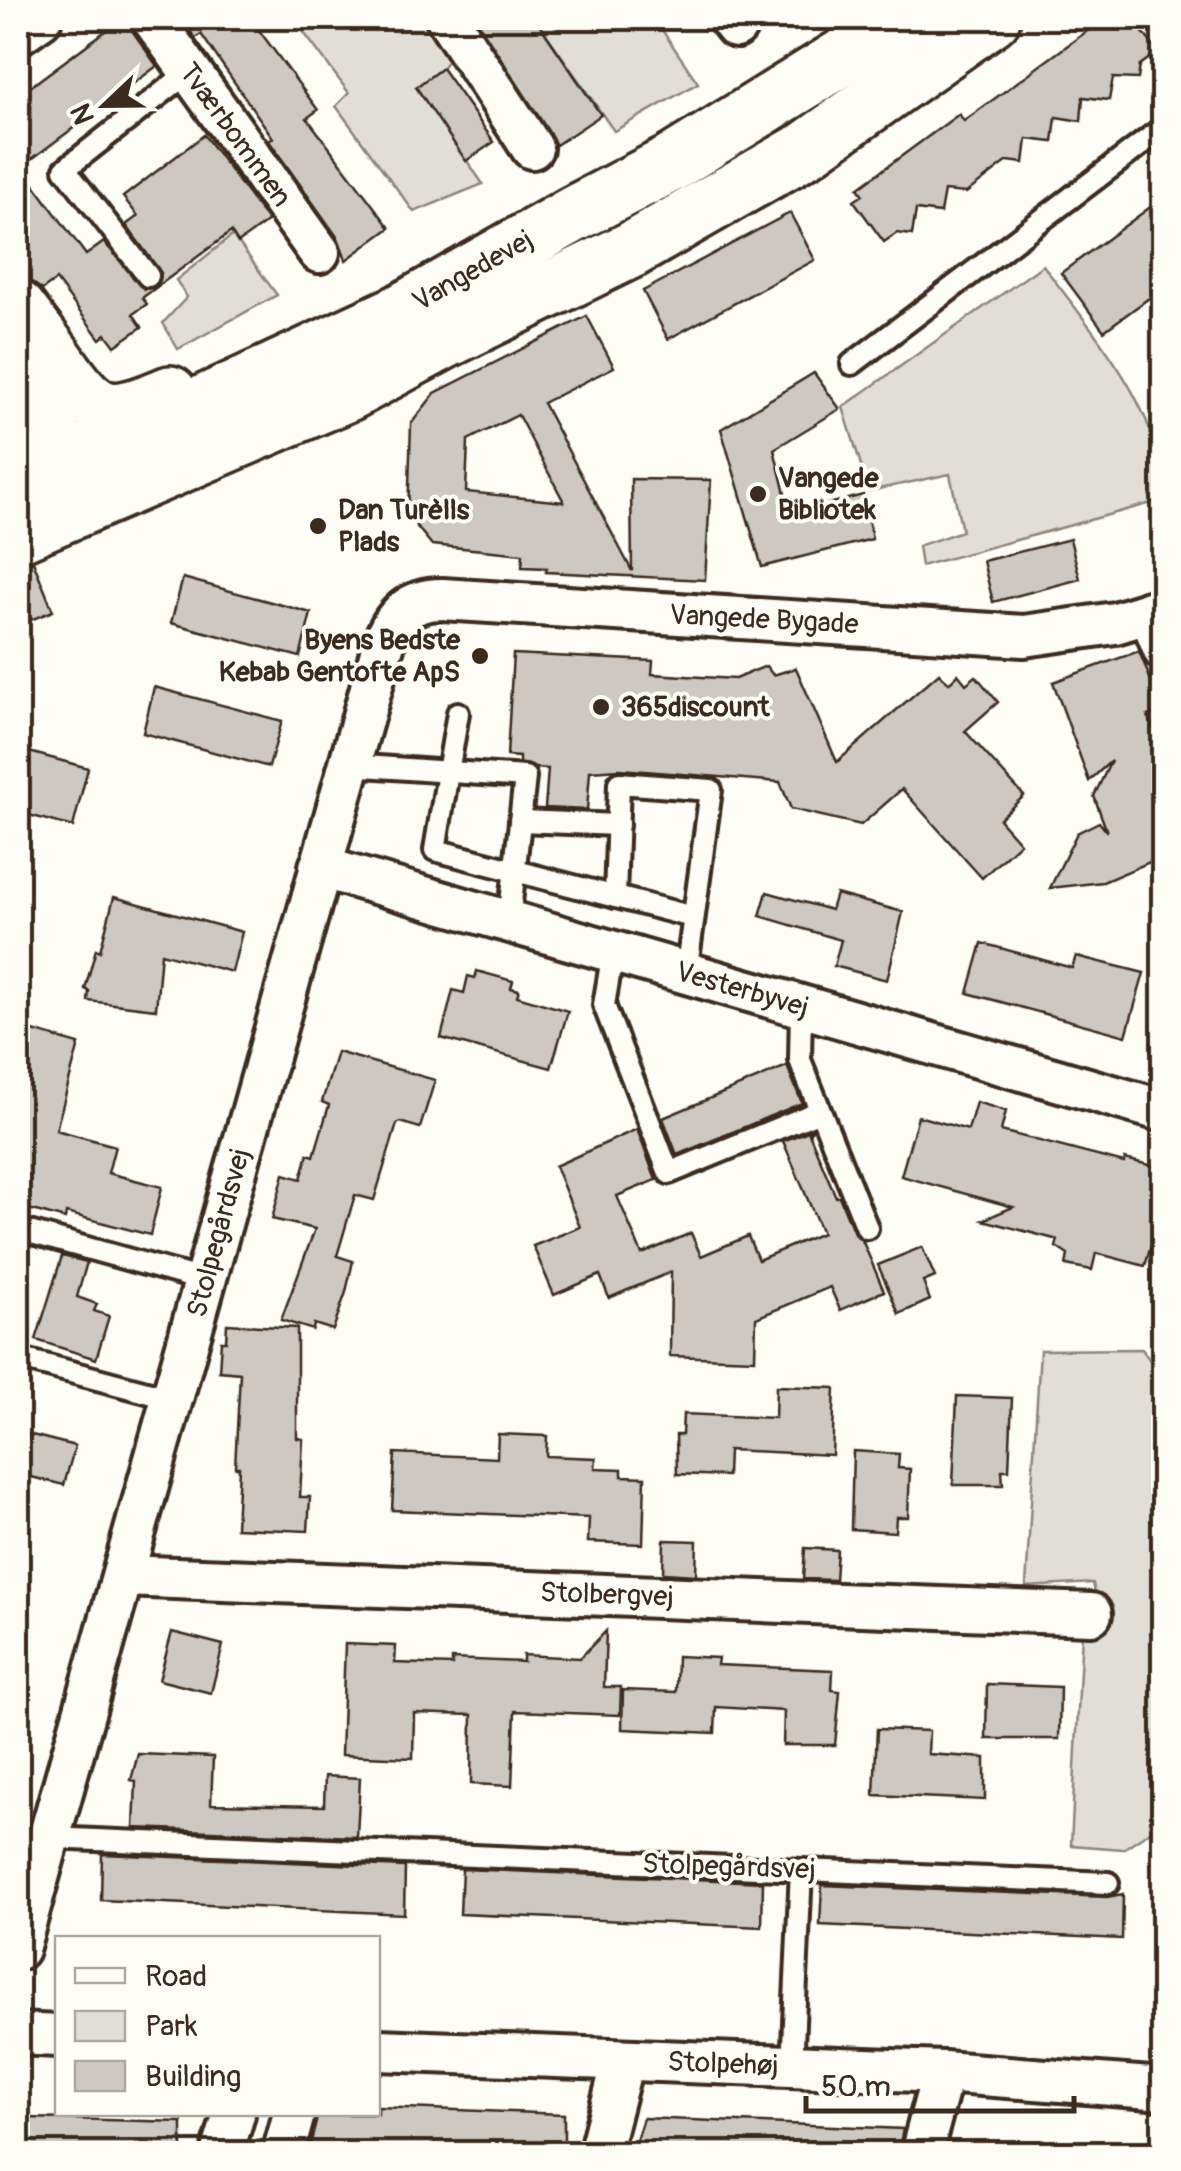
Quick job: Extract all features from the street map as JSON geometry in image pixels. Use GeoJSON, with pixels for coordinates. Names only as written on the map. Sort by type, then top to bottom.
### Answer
{"type":"FeatureCollection","features":[{"type":"Feature","properties":{"kind":"street"},"geometry":{"type":"LineString","coordinates":[[18,34],[41,18]]}},
{"type":"Feature","properties":{"kind":"street","name":"Tværbommen"},"geometry":{"type":"LineString","coordinates":[[152,18],[319,252]]}},
{"type":"Feature","properties":{"kind":"street"},"geometry":{"type":"LineString","coordinates":[[447,18],[532,148]]}},
{"type":"Feature","properties":{"kind":"street","name":"Vangedevej"},"geometry":{"type":"LineString","coordinates":[[18,512],[54,497],[62,467],[399,313],[574,214],[672,164],[906,18]]}},
{"type":"Feature","properties":{"kind":"street","name":"Vangedevej"},"geometry":{"type":"LineString","coordinates":[[18,534],[348,393],[442,342],[631,250],[807,149],[992,18]]}},
{"type":"Feature","properties":{"kind":"street"},"geometry":{"type":"LineString","coordinates":[[18,310],[76,389],[99,408],[115,411],[134,409],[280,349],[399,313]]}},
{"type":"Feature","properties":{"kind":"street"},"geometry":{"type":"LineString","coordinates":[[18,364],[27,377],[62,467],[96,485],[135,485]]}},
{"type":"Feature","properties":{"kind":"street"},"geometry":{"type":"LineString","coordinates":[[62,467],[83,412],[76,389]]}},
{"type":"Feature","properties":{"kind":"street","name":"Vangede Bygade"},"geometry":{"type":"LineString","coordinates":[[388,627],[401,610],[428,599],[1024,636],[1115,623],[1156,610],[1164,650]]}},
{"type":"Feature","properties":{"kind":"street","name":"Stolpegårdsvej"},"geometry":{"type":"LineString","coordinates":[[18,1949],[388,627]]}},
{"type":"Feature","properties":{"kind":"street","name":"Vesterbyvej"},"geometry":{"type":"LineString","coordinates":[[320,868],[1164,1112]]}},
{"type":"Feature","properties":{"kind":"street","name":"Stolbergvej"},"geometry":{"type":"LineString","coordinates":[[124,1576],[1091,1614]]}},
{"type":"Feature","properties":{"kind":"street"},"geometry":{"type":"LineString","coordinates":[[18,2034],[55,2036]]}},
{"type":"Feature","properties":{"kind":"street","name":"Stolpehøj"},"geometry":{"type":"LineString","coordinates":[[380,2050],[943,2072],[1164,2089]]}},
{"type":"Feature","properties":{"kind":"street"},"geometry":{"type":"LineString","coordinates":[[599,2154],[624,2061]]}},
{"type":"Feature","properties":{"kind":"street"},"geometry":{"type":"LineString","coordinates":[[921,2154],[943,2072]]}},
{"type":"Feature","properties":{"kind":"street"},"geometry":{"type":"LineString","coordinates":[[222,2154],[233,2116]]}},
{"type":"Feature","properties":{"kind":"street"},"geometry":{"type":"LineString","coordinates":[[282,2154],[293,2116]]}},
{"type":"Feature","properties":{"kind":"lane"},"geometry":{"type":"LineString","coordinates":[[148,276],[65,170],[190,71]]}},
{"type":"Feature","properties":{"kind":"lane"},"geometry":{"type":"LineString","coordinates":[[852,364],[1164,127]]}},
{"type":"Feature","properties":{"kind":"lane"},"geometry":{"type":"LineString","coordinates":[[458,713],[435,850],[693,917]]}},
{"type":"Feature","properties":{"kind":"lane"},"geometry":{"type":"LineString","coordinates":[[349,765],[526,776],[509,921]]}},
{"type":"Feature","properties":{"kind":"lane"},"geometry":{"type":"LineString","coordinates":[[615,897],[619,783],[710,790],[686,974]]}},
{"type":"Feature","properties":{"kind":"lane"},"geometry":{"type":"LineString","coordinates":[[520,820],[618,825]]}},
{"type":"Feature","properties":{"kind":"lane"},"geometry":{"type":"LineString","coordinates":[[613,952],[604,1005],[669,1173],[820,1111]]}},
{"type":"Feature","properties":{"kind":"lane"},"geometry":{"type":"LineString","coordinates":[[801,1007],[800,1060],[867,1228]]}},
{"type":"Feature","properties":{"kind":"lane"},"geometry":{"type":"LineString","coordinates":[[18,1229],[206,1280]]}},
{"type":"Feature","properties":{"kind":"lane"},"geometry":{"type":"LineString","coordinates":[[18,1358],[173,1399]]}},
{"type":"Feature","properties":{"kind":"lane","name":"Stolpegårdsvej"},"geometry":{"type":"LineString","coordinates":[[50,1838],[1108,1882]]}},
{"type":"Feature","properties":{"kind":"lane"},"geometry":{"type":"LineString","coordinates":[[792,2067],[801,1870]]}},
{"type":"Feature","properties":{"kind":"green space"},"geometry":{"type":"Polygon","coordinates":[[[293,18],[429,18],[453,53],[442,68],[416,87],[483,184],[414,212],[336,106],[349,93],[293,18]]]}},
{"type":"Feature","properties":{"kind":"green space"},"geometry":{"type":"Polygon","coordinates":[[[535,18],[654,18],[698,83],[614,131],[535,18]]]}},
{"type":"Feature","properties":{"kind":"green space"},"geometry":{"type":"Polygon","coordinates":[[[233,235],[277,295],[178,349],[163,323],[187,297],[176,280],[233,235]]]}},
{"type":"Feature","properties":{"kind":"green space"},"geometry":{"type":"Polygon","coordinates":[[[1043,265],[1104,346],[1139,404],[1160,467],[1163,500],[921,566],[918,546],[962,531],[950,474],[869,491],[843,407],[1043,265]]]}},
{"type":"Feature","properties":{"kind":"green space"},"geometry":{"type":"Polygon","coordinates":[[[1142,1349],[1164,1381],[1164,1822],[1123,1849],[1071,1845],[1082,1633],[1103,1632],[1093,1583],[1026,1587],[1040,1350],[1142,1349]]]}},
{"type":"Feature","properties":{"kind":"building"},"geometry":{"type":"Polygon","coordinates":[[[123,18],[129,18],[133,32],[157,66],[21,167],[86,255],[104,242],[144,289],[157,286],[161,273],[126,225],[138,216],[123,197],[204,135],[268,221],[238,243],[231,232],[142,298],[147,304],[133,314],[142,327],[115,346],[106,334],[100,339],[56,280],[42,290],[18,264],[18,96],[123,18]]]}},
{"type":"Feature","properties":{"kind":"building"},"geometry":{"type":"Polygon","coordinates":[[[181,18],[250,18],[318,110],[307,118],[390,228],[346,260],[338,238],[269,141],[273,138],[201,34],[195,38],[181,18]]]}},
{"type":"Feature","properties":{"kind":"building"},"geometry":{"type":"Polygon","coordinates":[[[475,18],[535,18],[601,115],[556,145],[475,18]]]}},
{"type":"Feature","properties":{"kind":"building"},"geometry":{"type":"Polygon","coordinates":[[[1105,18],[1132,18],[1158,52],[1140,65],[1138,79],[1113,78],[1109,100],[1083,97],[1081,121],[1056,117],[1053,142],[1027,139],[1024,163],[1008,161],[966,193],[944,191],[940,213],[916,210],[912,235],[897,233],[884,242],[854,201],[863,195],[858,188],[959,114],[964,121],[1105,18]]]}},
{"type":"Feature","properties":{"kind":"building"},"geometry":{"type":"Polygon","coordinates":[[[442,68],[494,142],[466,161],[416,87],[442,68]]]}},
{"type":"Feature","properties":{"kind":"building"},"geometry":{"type":"Polygon","coordinates":[[[1164,197],[1164,287],[1104,331],[1061,273],[1164,197]]]}},
{"type":"Feature","properties":{"kind":"building"},"geometry":{"type":"Polygon","coordinates":[[[790,213],[815,260],[668,339],[643,291],[790,213]]]}},
{"type":"Feature","properties":{"kind":"building"},"geometry":{"type":"Polygon","coordinates":[[[587,316],[614,367],[543,403],[632,571],[631,479],[711,480],[705,580],[546,572],[547,568],[522,567],[523,554],[432,545],[408,516],[411,424],[435,393],[587,316]],[[518,415],[468,440],[466,492],[564,502],[518,415]]]}},
{"type":"Feature","properties":{"kind":"building"},"geometry":{"type":"Polygon","coordinates":[[[814,373],[840,409],[774,449],[790,514],[863,495],[872,539],[762,567],[721,429],[814,373]]]}},
{"type":"Feature","properties":{"kind":"building"},"geometry":{"type":"Polygon","coordinates":[[[1070,539],[1080,579],[993,602],[983,561],[1070,539]]]}},
{"type":"Feature","properties":{"kind":"building"},"geometry":{"type":"Polygon","coordinates":[[[33,561],[53,611],[18,625],[18,565],[33,561]]]}},
{"type":"Feature","properties":{"kind":"building"},"geometry":{"type":"Polygon","coordinates":[[[183,578],[311,613],[300,657],[171,623],[183,578]]]}},
{"type":"Feature","properties":{"kind":"building"},"geometry":{"type":"Polygon","coordinates":[[[1139,651],[1163,710],[1148,716],[1164,749],[1164,856],[1103,882],[1050,888],[1077,833],[1099,822],[1107,832],[1094,796],[1111,761],[1089,781],[1053,682],[1139,651]]]}},
{"type":"Feature","properties":{"kind":"building"},"geometry":{"type":"Polygon","coordinates":[[[513,654],[653,661],[652,674],[735,679],[766,666],[773,675],[796,668],[837,762],[939,673],[949,683],[958,674],[966,684],[976,676],[998,702],[965,731],[1024,796],[999,819],[1020,843],[982,878],[902,789],[861,825],[791,809],[780,782],[620,769],[590,771],[587,810],[545,808],[548,769],[519,763],[519,757],[507,756],[513,654]]]}},
{"type":"Feature","properties":{"kind":"building"},"geometry":{"type":"Polygon","coordinates":[[[154,687],[282,721],[269,767],[143,733],[154,687]]]}},
{"type":"Feature","properties":{"kind":"building"},"geometry":{"type":"Polygon","coordinates":[[[18,749],[88,768],[73,827],[18,812],[18,749]]]}},
{"type":"Feature","properties":{"kind":"building"},"geometry":{"type":"Polygon","coordinates":[[[767,892],[831,910],[836,894],[903,912],[887,980],[834,966],[841,940],[760,916],[767,892]]]}},
{"type":"Feature","properties":{"kind":"building"},"geometry":{"type":"Polygon","coordinates":[[[114,897],[242,932],[232,972],[161,953],[156,1009],[88,1001],[89,991],[85,989],[114,897]]]}},
{"type":"Feature","properties":{"kind":"building"},"geometry":{"type":"Polygon","coordinates":[[[982,943],[1072,968],[1076,956],[1144,973],[1126,1036],[968,993],[982,943]]]}},
{"type":"Feature","properties":{"kind":"building"},"geometry":{"type":"Polygon","coordinates":[[[477,971],[513,981],[511,988],[519,990],[517,996],[568,1011],[551,1068],[441,1038],[453,990],[464,993],[468,976],[475,978],[477,971]]]}},
{"type":"Feature","properties":{"kind":"building"},"geometry":{"type":"Polygon","coordinates":[[[33,1031],[79,1044],[56,1130],[115,1146],[108,1173],[162,1187],[150,1235],[66,1213],[65,1219],[18,1206],[25,1176],[18,1174],[18,1044],[28,1047],[33,1031]]]}},
{"type":"Feature","properties":{"kind":"building"},"geometry":{"type":"Polygon","coordinates":[[[337,1052],[435,1080],[420,1128],[397,1124],[374,1200],[355,1195],[337,1256],[353,1261],[346,1292],[333,1330],[314,1324],[313,1330],[281,1320],[315,1229],[272,1219],[284,1174],[301,1179],[308,1154],[314,1156],[329,1105],[322,1102],[337,1052]]]}},
{"type":"Feature","properties":{"kind":"building"},"geometry":{"type":"Polygon","coordinates":[[[787,1066],[802,1103],[677,1155],[663,1118],[787,1066]]]}},
{"type":"Feature","properties":{"kind":"building"},"geometry":{"type":"Polygon","coordinates":[[[976,1102],[1006,1111],[1001,1131],[1124,1163],[1125,1159],[1161,1168],[1157,1183],[1164,1185],[1164,1202],[1145,1266],[1096,1253],[1092,1270],[1066,1265],[1068,1255],[1056,1247],[1058,1240],[983,1220],[1013,1207],[901,1176],[918,1116],[968,1130],[976,1102]]]}},
{"type":"Feature","properties":{"kind":"building"},"geometry":{"type":"Polygon","coordinates":[[[637,1129],[656,1180],[617,1196],[642,1254],[691,1233],[701,1256],[748,1236],[758,1260],[822,1233],[783,1141],[813,1129],[809,1133],[836,1197],[839,1196],[854,1233],[862,1240],[884,1291],[840,1310],[830,1287],[756,1318],[755,1359],[670,1356],[671,1272],[609,1298],[600,1275],[554,1295],[533,1246],[580,1227],[555,1166],[637,1129]]]}},
{"type":"Feature","properties":{"kind":"building"},"geometry":{"type":"Polygon","coordinates":[[[922,1247],[935,1277],[923,1282],[930,1300],[899,1314],[878,1265],[922,1247]]]}},
{"type":"Feature","properties":{"kind":"building"},"geometry":{"type":"Polygon","coordinates":[[[62,1256],[87,1262],[77,1297],[97,1304],[94,1311],[109,1316],[96,1359],[36,1340],[62,1256]]]}},
{"type":"Feature","properties":{"kind":"building"},"geometry":{"type":"Polygon","coordinates":[[[227,1324],[297,1328],[297,1438],[303,1439],[300,1497],[310,1497],[308,1531],[236,1528],[240,1373],[219,1371],[221,1341],[226,1341],[227,1324]]]}},
{"type":"Feature","properties":{"kind":"building"},"geometry":{"type":"Polygon","coordinates":[[[776,1386],[835,1388],[832,1455],[728,1450],[727,1476],[677,1474],[676,1435],[682,1435],[683,1414],[775,1418],[776,1386]]]}},
{"type":"Feature","properties":{"kind":"building"},"geometry":{"type":"Polygon","coordinates":[[[957,1396],[1012,1398],[1009,1470],[1002,1470],[1003,1485],[953,1485],[957,1396]]]}},
{"type":"Feature","properties":{"kind":"building"},"geometry":{"type":"Polygon","coordinates":[[[28,1434],[75,1446],[64,1485],[19,1474],[28,1434]]]}},
{"type":"Feature","properties":{"kind":"building"},"geometry":{"type":"Polygon","coordinates":[[[498,1434],[547,1436],[546,1456],[596,1458],[595,1468],[622,1469],[622,1476],[645,1477],[643,1544],[588,1542],[589,1518],[392,1510],[395,1453],[497,1458],[498,1434]]]}},
{"type":"Feature","properties":{"kind":"building"},"geometry":{"type":"Polygon","coordinates":[[[853,1451],[899,1454],[898,1468],[910,1469],[908,1517],[896,1517],[895,1532],[851,1529],[853,1451]]]}},
{"type":"Feature","properties":{"kind":"building"},"geometry":{"type":"Polygon","coordinates":[[[664,1540],[697,1541],[696,1575],[663,1573],[664,1540]]]}},
{"type":"Feature","properties":{"kind":"building"},"geometry":{"type":"Polygon","coordinates":[[[805,1548],[837,1550],[835,1580],[803,1579],[805,1548]]]}},
{"type":"Feature","properties":{"kind":"building"},"geometry":{"type":"Polygon","coordinates":[[[606,1631],[604,1687],[621,1687],[620,1715],[515,1711],[512,1786],[471,1784],[472,1715],[414,1713],[413,1758],[341,1755],[345,1644],[396,1646],[395,1663],[452,1665],[452,1659],[523,1662],[523,1655],[580,1658],[606,1631]]]}},
{"type":"Feature","properties":{"kind":"building"},"geometry":{"type":"Polygon","coordinates":[[[172,1632],[223,1645],[211,1693],[159,1680],[172,1632]]]}},
{"type":"Feature","properties":{"kind":"building"},"geometry":{"type":"Polygon","coordinates":[[[677,1656],[718,1658],[717,1665],[833,1670],[832,1690],[840,1691],[835,1745],[783,1745],[784,1711],[716,1707],[715,1733],[622,1729],[623,1690],[676,1692],[677,1656]]]}},
{"type":"Feature","properties":{"kind":"building"},"geometry":{"type":"Polygon","coordinates":[[[987,1684],[1060,1687],[1059,1739],[986,1739],[987,1684]]]}},
{"type":"Feature","properties":{"kind":"building"},"geometry":{"type":"Polygon","coordinates":[[[877,1729],[929,1731],[928,1754],[985,1758],[985,1800],[874,1795],[877,1729]]]}},
{"type":"Feature","properties":{"kind":"building"},"geometry":{"type":"Polygon","coordinates":[[[138,1754],[213,1757],[211,1804],[324,1806],[325,1776],[360,1778],[357,1837],[134,1828],[136,1781],[131,1780],[138,1754]]]}},
{"type":"Feature","properties":{"kind":"building"},"geometry":{"type":"Polygon","coordinates":[[[102,1854],[405,1867],[404,1914],[101,1900],[102,1854]]]}},
{"type":"Feature","properties":{"kind":"building"},"geometry":{"type":"Polygon","coordinates":[[[462,1869],[763,1882],[762,1927],[460,1914],[462,1869]]]}},
{"type":"Feature","properties":{"kind":"building"},"geometry":{"type":"Polygon","coordinates":[[[822,1885],[1107,1897],[1123,1894],[1122,1939],[820,1925],[822,1885]]]}},
{"type":"Feature","properties":{"kind":"building"},"geometry":{"type":"Polygon","coordinates":[[[380,2107],[564,2114],[564,2148],[556,2148],[556,2154],[308,2154],[318,2116],[380,2116],[380,2107]]]}},
{"type":"Feature","properties":{"kind":"building"},"geometry":{"type":"Polygon","coordinates":[[[27,2118],[182,2122],[182,2154],[26,2154],[27,2118]]]}},
{"type":"Feature","properties":{"kind":"building"},"geometry":{"type":"Polygon","coordinates":[[[643,2118],[903,2129],[898,2154],[632,2154],[643,2118]]]}},
{"type":"Feature","properties":{"kind":"place","name":"Vangede Bibliotek"},"geometry":{"type":"Point","coordinates":[758,494]}},
{"type":"Feature","properties":{"kind":"place","name":"Dan Turèlls Plads"},"geometry":{"type":"Point","coordinates":[318,526]}},
{"type":"Feature","properties":{"kind":"place","name":"Byens Bedste Kebab Gentofte ApS"},"geometry":{"type":"Point","coordinates":[480,656]}},
{"type":"Feature","properties":{"kind":"place","name":"365discount"},"geometry":{"type":"Point","coordinates":[601,707]}}]}
